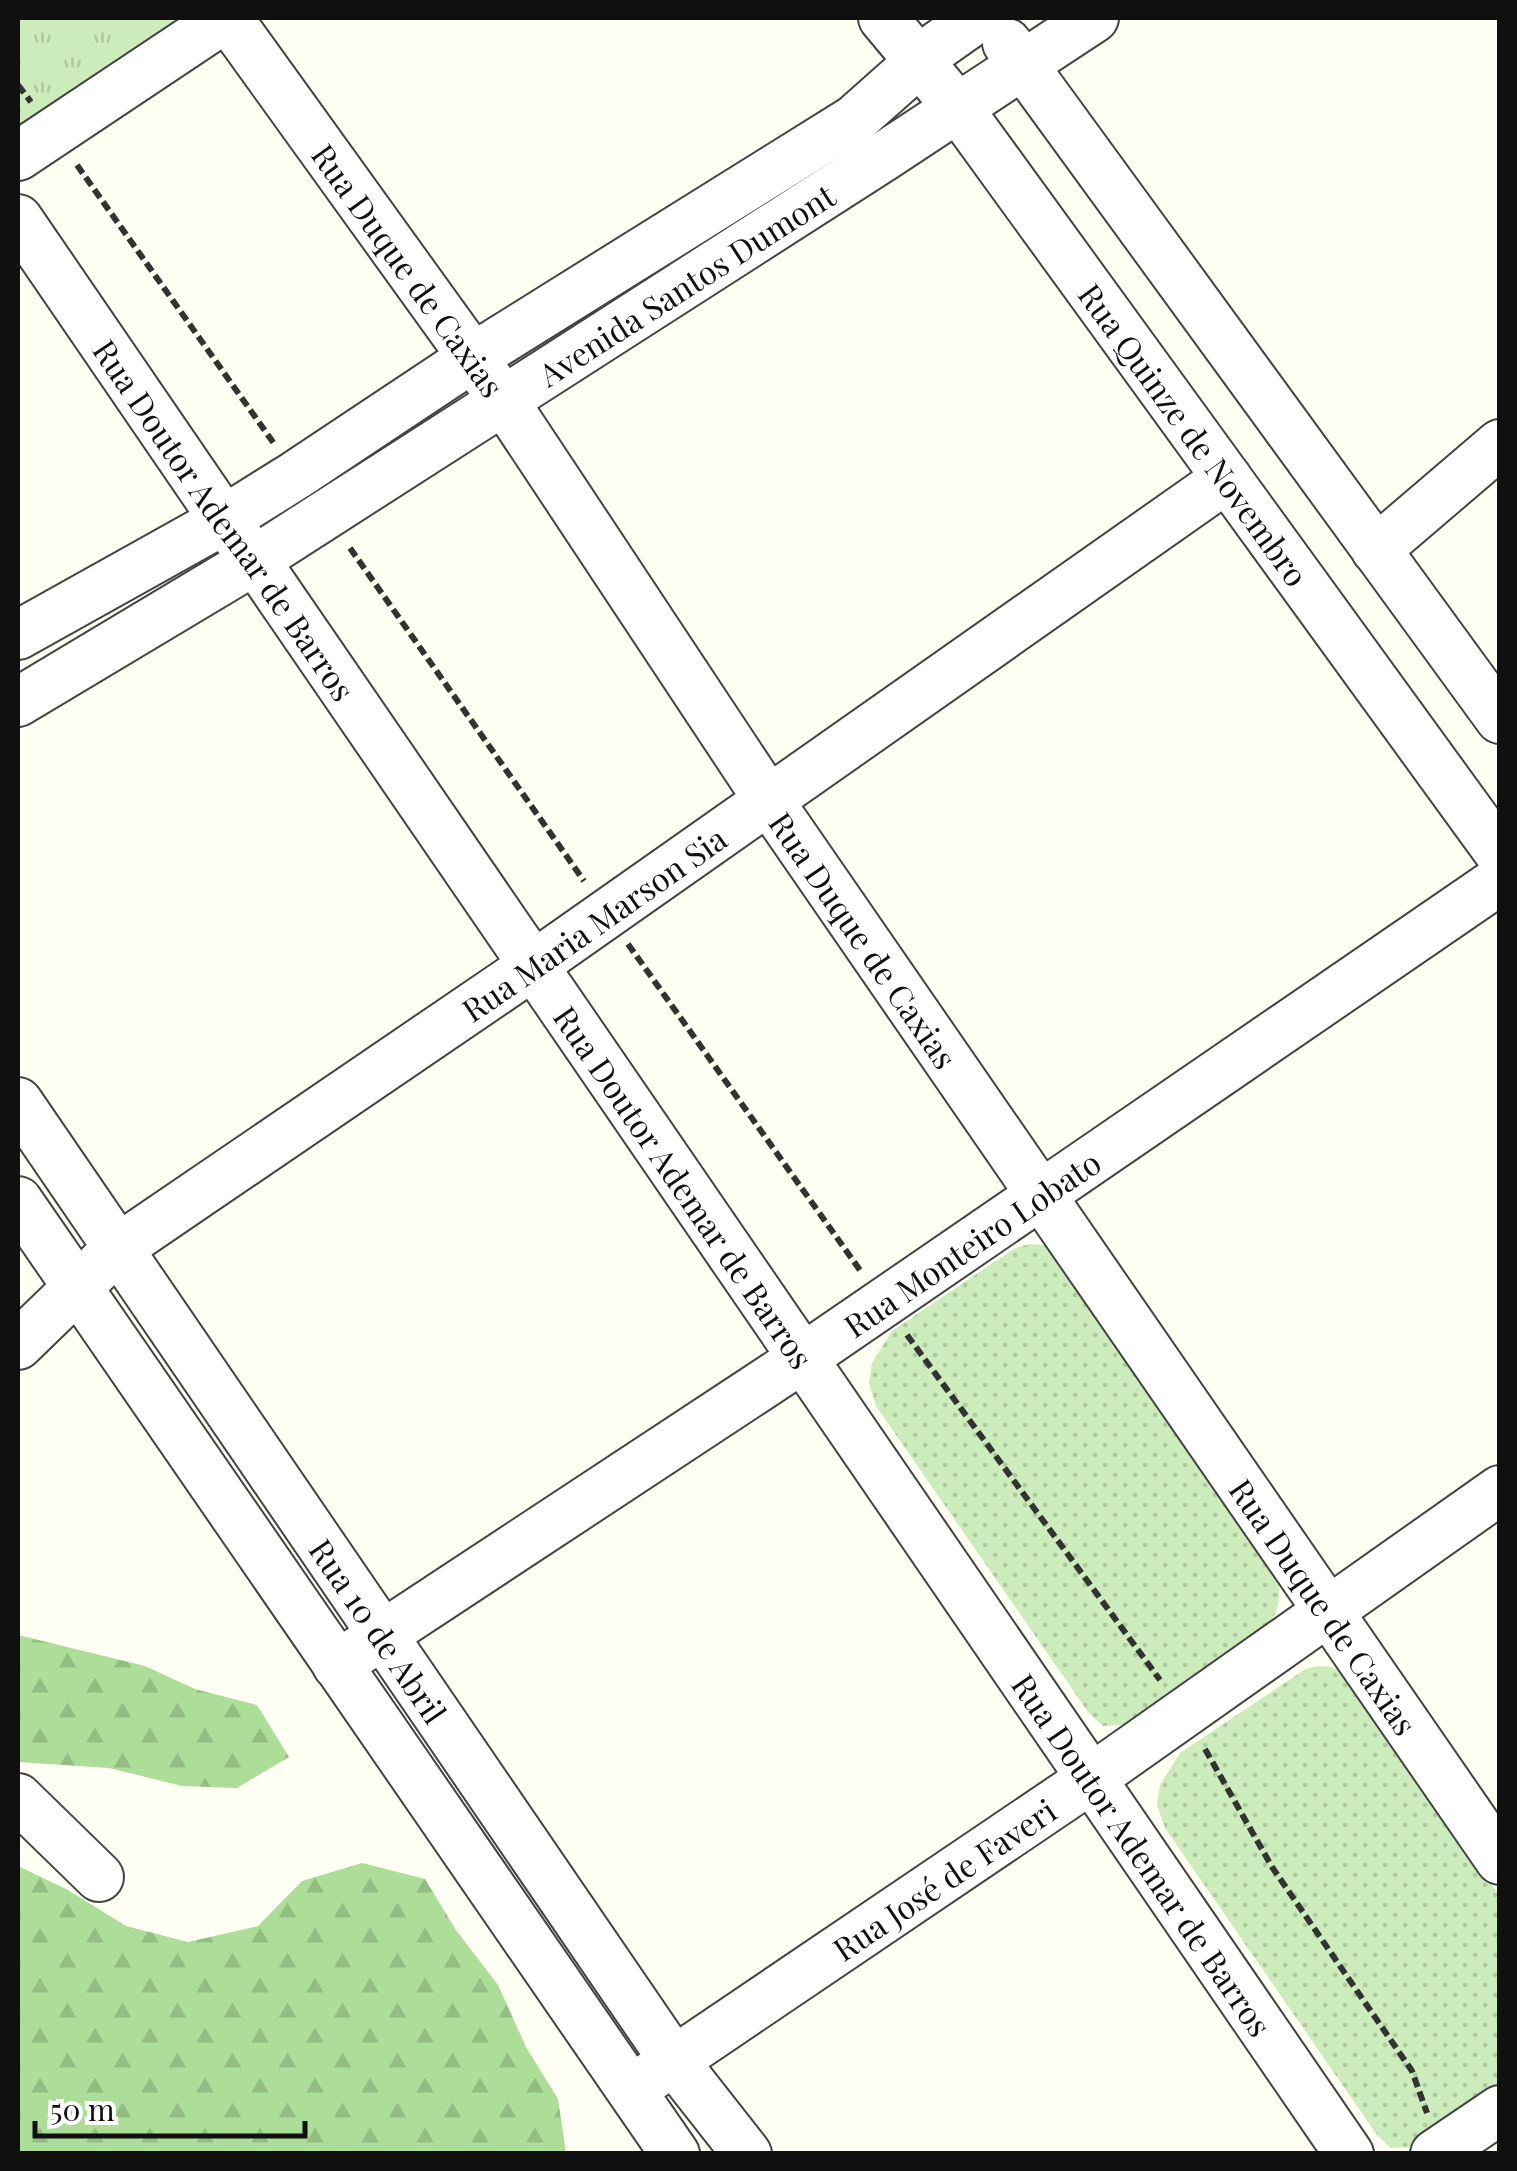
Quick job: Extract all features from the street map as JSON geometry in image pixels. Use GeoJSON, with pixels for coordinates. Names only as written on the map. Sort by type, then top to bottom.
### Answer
{"type":"FeatureCollection","features":[{"type":"Feature","properties":{"kind":"street"},"geometry":{"type":"LineString","coordinates":[[35,144],[226,18]]}},
{"type":"Feature","properties":{"kind":"street","name":"Rua Duque de Caxias"},"geometry":{"type":"LineString","coordinates":[[226,18],[504,401],[768,801],[1500,1860]]}},
{"type":"Feature","properties":{"kind":"street","name":"Rua Quinze de Novembro"},"geometry":{"type":"LineString","coordinates":[[883,18],[958,108],[1500,854]]}},
{"type":"Feature","properties":{"kind":"street","name":"Avenida Santos Dumont"},"geometry":{"type":"LineString","coordinates":[[18,635],[224,520],[472,358],[855,120],[936,47],[977,18]]}},
{"type":"Feature","properties":{"kind":"street"},"geometry":{"type":"LineString","coordinates":[[989,18],[1500,719]]}},
{"type":"Feature","properties":{"kind":"street","name":"Avenida Santos Dumont"},"geometry":{"type":"LineString","coordinates":[[31,694],[255,560],[1094,18]]}},
{"type":"Feature","properties":{"kind":"street"},"geometry":{"type":"LineString","coordinates":[[741,190],[768,232]]}},
{"type":"Feature","properties":{"kind":"street","name":"Rua Doutor Ademar de Barros"},"geometry":{"type":"LineString","coordinates":[[18,219],[1350,2154]]}},
{"type":"Feature","properties":{"kind":"street"},"geometry":{"type":"LineString","coordinates":[[1376,550],[1500,444]]}},
{"type":"Feature","properties":{"kind":"street","name":"Rua Maria Marson Sia"},"geometry":{"type":"LineString","coordinates":[[18,1345],[117,1249],[534,966],[1227,478]]}},
{"type":"Feature","properties":{"kind":"street"},"geometry":{"type":"LineString","coordinates":[[18,644],[31,694]]}},
{"type":"Feature","properties":{"kind":"street","name":"Rua Monteiro Lobato"},"geometry":{"type":"LineString","coordinates":[[337,1664],[804,1358],[1500,880]]}},
{"type":"Feature","properties":{"kind":"street","name":"Rua 10 de Abril"},"geometry":{"type":"LineString","coordinates":[[18,1102],[674,2061],[747,2154]]}},
{"type":"Feature","properties":{"kind":"street","name":"Rua 10 de Abril"},"geometry":{"type":"LineString","coordinates":[[18,1201],[675,2154]]}},
{"type":"Feature","properties":{"kind":"street","name":"Rua José de Faveri"},"geometry":{"type":"LineString","coordinates":[[630,2090],[1092,1778],[1500,1490]]}},
{"type":"Feature","properties":{"kind":"street"},"geometry":{"type":"LineString","coordinates":[[18,1798],[99,1876]]}},
{"type":"Feature","properties":{"kind":"street"},"geometry":{"type":"LineString","coordinates":[[1431,2134],[1500,2110]]}},
{"type":"Feature","properties":{"kind":"path"},"geometry":{"type":"LineString","coordinates":[[18,85],[35,144],[296,475]]}},
{"type":"Feature","properties":{"kind":"path"},"geometry":{"type":"LineString","coordinates":[[326,514],[884,1304],[1184,1713],[1272,1867],[1412,2071],[1431,2134]]}},
{"type":"Feature","properties":{"kind":"green space"},"geometry":{"type":"Polygon","coordinates":[[[18,18],[175,18],[151,40],[18,126],[18,18]]]}},
{"type":"Feature","properties":{"kind":"green space"},"geometry":{"type":"Polygon","coordinates":[[[1029,1244],[1058,1252],[1279,1572],[1277,1608],[1257,1637],[1122,1725],[1103,1726],[1088,1712],[876,1406],[869,1383],[872,1363],[892,1331],[1015,1248],[1029,1244]]]}},
{"type":"Feature","properties":{"kind":"green space"},"geometry":{"type":"Polygon","coordinates":[[[18,1635],[145,1666],[195,1689],[257,1705],[289,1757],[237,1788],[182,1786],[109,1768],[18,1762],[18,1635]]]}},
{"type":"Feature","properties":{"kind":"green space"},"geometry":{"type":"Polygon","coordinates":[[[1331,1667],[1347,1675],[1499,1895],[1499,2089],[1410,2147],[1391,2148],[1377,2135],[1165,1828],[1157,1805],[1160,1785],[1180,1753],[1304,1670],[1331,1667]]]}},
{"type":"Feature","properties":{"kind":"green space"},"geometry":{"type":"Polygon","coordinates":[[[362,1863],[425,1879],[456,1930],[498,1985],[526,2047],[558,2099],[566,2153],[18,2153],[18,1866],[68,1890],[126,1926],[188,1942],[258,1926],[302,1881],[362,1863]]]}}]}
